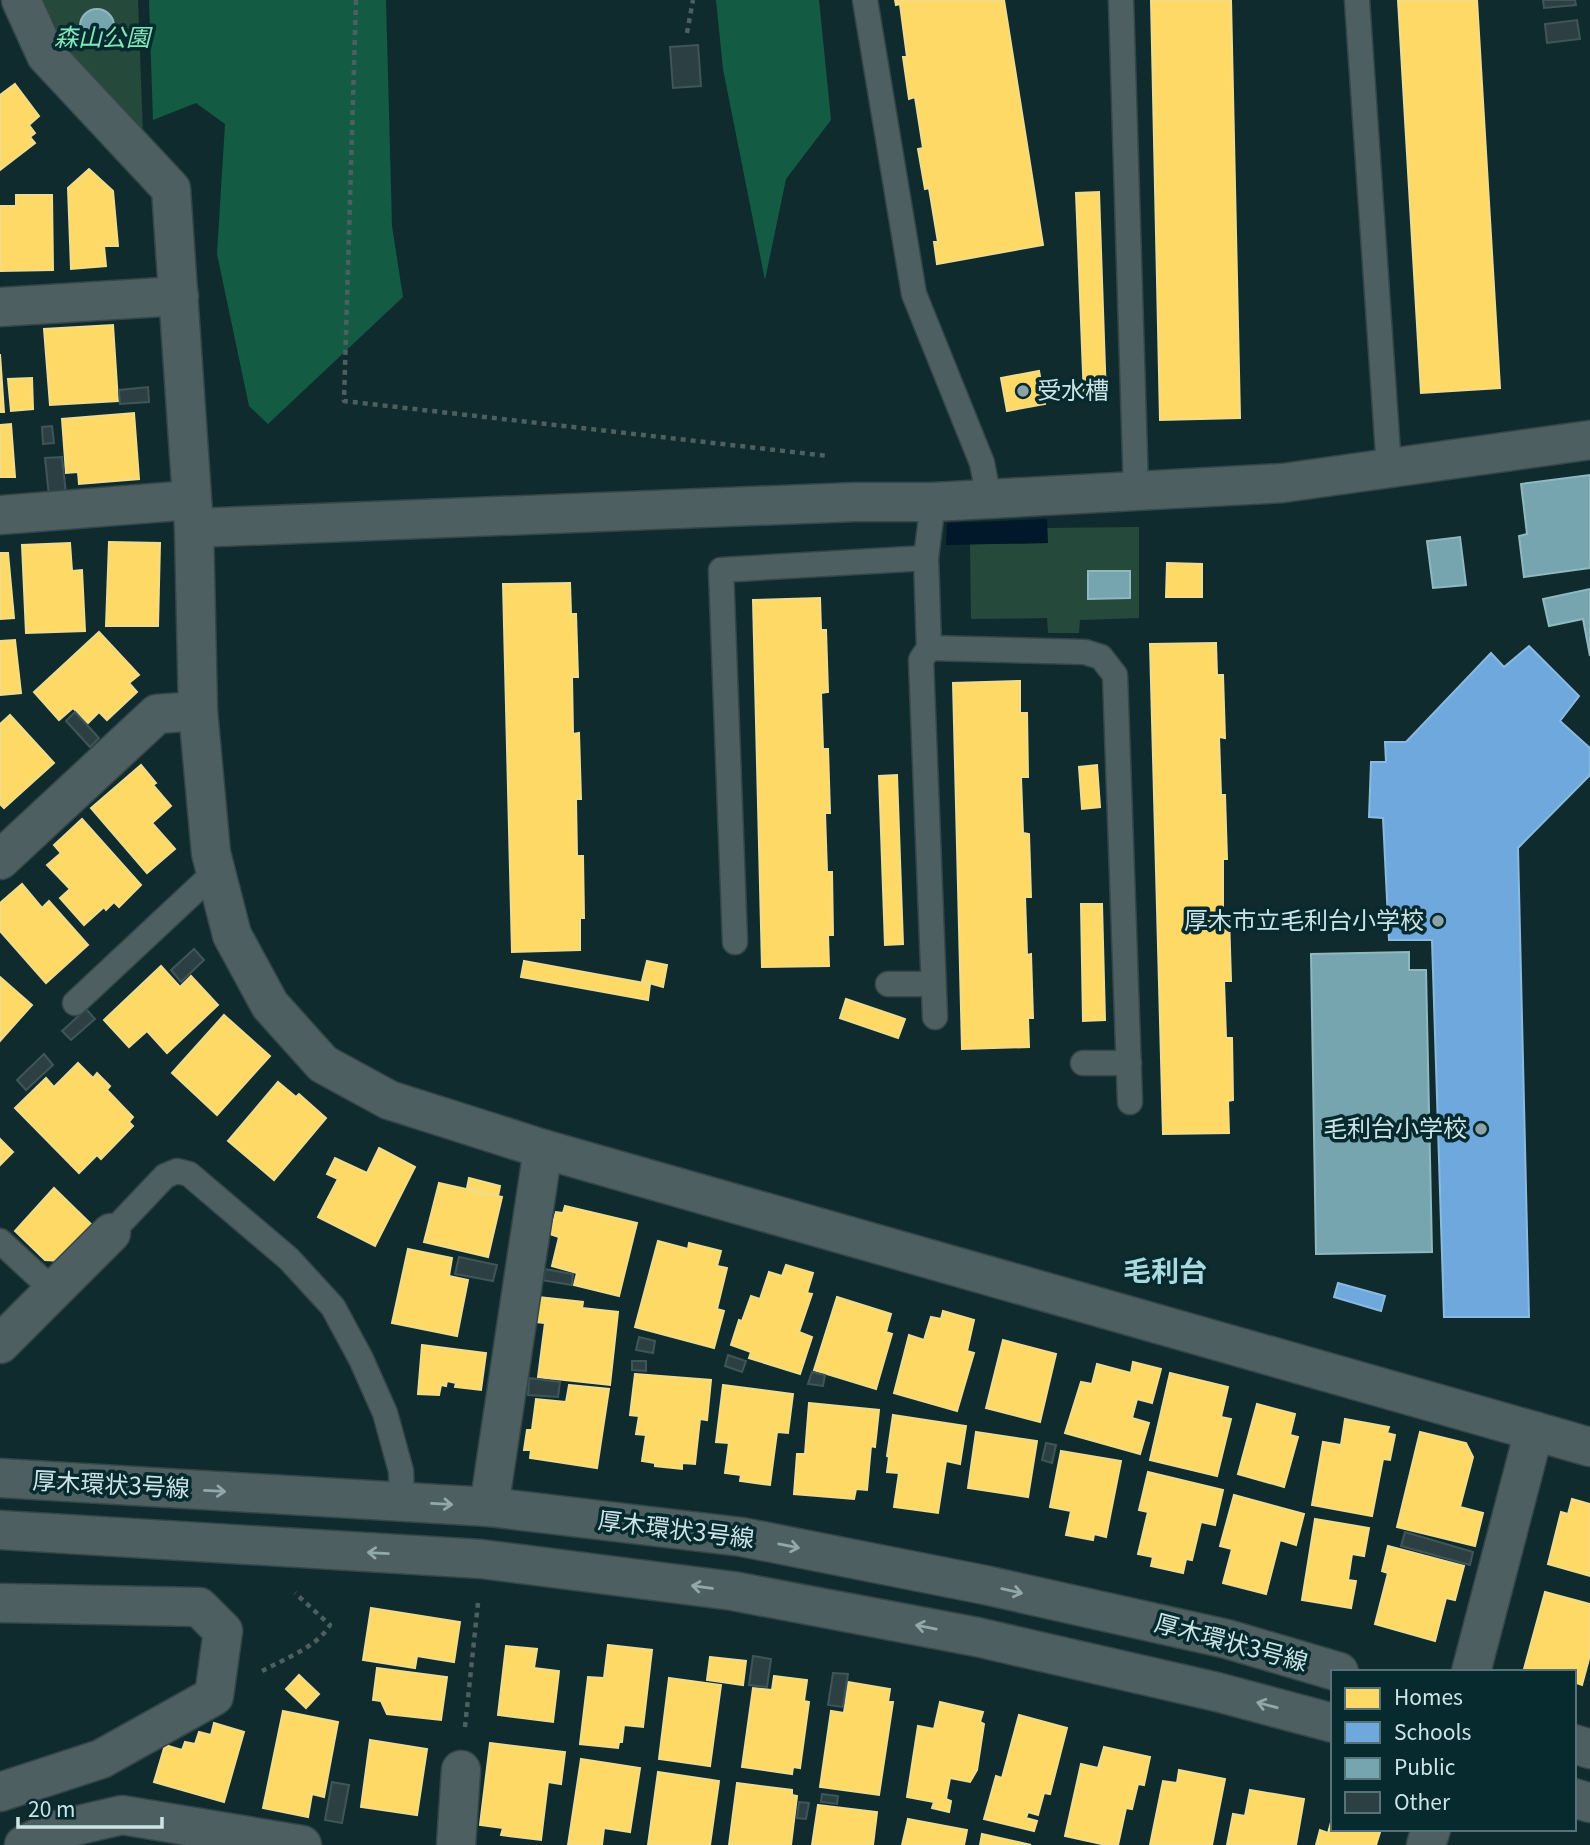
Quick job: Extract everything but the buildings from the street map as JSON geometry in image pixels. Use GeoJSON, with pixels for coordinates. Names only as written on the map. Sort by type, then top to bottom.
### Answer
{"type":"FeatureCollection","features":[{"type":"Feature","properties":{"kind":"street"},"geometry":{"type":"LineString","coordinates":[[21,0],[46,55],[171,189],[192,514],[198,711],[214,873],[232,935],[270,1004],[323,1064],[389,1100],[543,1149],[1590,1447]]}},
{"type":"Feature","properties":{"kind":"street"},"geometry":{"type":"LineString","coordinates":[[0,307],[179,296]]}},
{"type":"Feature","properties":{"kind":"street"},"geometry":{"type":"LineString","coordinates":[[0,515],[933,502],[1283,483],[1590,440]]}},
{"type":"Feature","properties":{"kind":"street"},"geometry":{"type":"LineString","coordinates":[[0,860],[157,714],[198,711]]}},
{"type":"Feature","properties":{"kind":"street"},"geometry":{"type":"LineString","coordinates":[[489,1507],[543,1149]]}},
{"type":"Feature","properties":{"kind":"street"},"geometry":{"type":"LineString","coordinates":[[0,1344],[111,1233]]}},
{"type":"Feature","properties":{"kind":"street"},"geometry":{"type":"LineString","coordinates":[[1472,1670],[1534,1431]]}},
{"type":"Feature","properties":{"kind":"street","name":"厚木環状3号線"},"geometry":{"type":"LineString","coordinates":[[0,1478],[489,1507],[755,1539],[985,1585],[1200,1633],[1332,1670]]}},
{"type":"Feature","properties":{"kind":"street","name":"厚木環状3号線"},"geometry":{"type":"LineString","coordinates":[[0,1530],[481,1559],[733,1591],[977,1637],[1217,1692],[1331,1722]]}},
{"type":"Feature","properties":{"kind":"street"},"geometry":{"type":"LineString","coordinates":[[0,1603],[199,1607],[223,1631],[214,1696],[101,1759],[0,1792]]}},
{"type":"Feature","properties":{"kind":"street"},"geometry":{"type":"LineString","coordinates":[[456,1845],[461,1770]]}},
{"type":"Feature","properties":{"kind":"street"},"geometry":{"type":"LineString","coordinates":[[24,1845],[49,1832],[122,1815],[302,1845]]}},
{"type":"Feature","properties":{"kind":"lane"},"geometry":{"type":"LineString","coordinates":[[866,0],[914,293],[982,463],[989,499]]}},
{"type":"Feature","properties":{"kind":"lane"},"geometry":{"type":"LineString","coordinates":[[1121,0],[1136,491]]}},
{"type":"Feature","properties":{"kind":"lane"},"geometry":{"type":"LineString","coordinates":[[1357,0],[1389,468]]}},
{"type":"Feature","properties":{"kind":"lane"},"geometry":{"type":"LineString","coordinates":[[933,502],[926,558],[929,648],[921,660],[935,1017]]}},
{"type":"Feature","properties":{"kind":"lane"},"geometry":{"type":"LineString","coordinates":[[735,942],[720,570],[926,558]]}},
{"type":"Feature","properties":{"kind":"lane"},"geometry":{"type":"LineString","coordinates":[[929,648],[1085,652],[1101,657],[1115,675],[1130,1102]]}},
{"type":"Feature","properties":{"kind":"lane"},"geometry":{"type":"LineString","coordinates":[[75,1003],[214,873]]}},
{"type":"Feature","properties":{"kind":"lane"},"geometry":{"type":"LineString","coordinates":[[888,984],[933,984]]}},
{"type":"Feature","properties":{"kind":"lane"},"geometry":{"type":"LineString","coordinates":[[1083,1063],[1129,1063]]}},
{"type":"Feature","properties":{"kind":"lane"},"geometry":{"type":"LineString","coordinates":[[111,1233],[165,1176],[177,1171],[189,1174],[289,1259],[333,1307],[361,1359],[385,1413],[401,1471],[402,1502]]}},
{"type":"Feature","properties":{"kind":"lane"},"geometry":{"type":"LineString","coordinates":[[0,1241],[54,1291]]}},
{"type":"Feature","properties":{"kind":"path"},"geometry":{"type":"LineString","coordinates":[[356,0],[344,401],[840,457]]}},
{"type":"Feature","properties":{"kind":"path"},"geometry":{"type":"LineString","coordinates":[[687,33],[693,0]]}},
{"type":"Feature","properties":{"kind":"path"},"geometry":{"type":"LineString","coordinates":[[299,1651],[326,1632],[330,1625],[301,1597]]}},
{"type":"Feature","properties":{"kind":"path"},"geometry":{"type":"LineString","coordinates":[[461,1770],[478,1603]]}},
{"type":"Feature","properties":{"kind":"green space","name":"森山公園"},"geometry":{"type":"Polygon","coordinates":[[[35,0],[138,0],[143,134],[55,42],[35,0]]]}},
{"type":"Feature","properties":{"kind":"green space"},"geometry":{"type":"Polygon","coordinates":[[[149,0],[386,0],[392,226],[403,297],[268,424],[249,406],[217,254],[225,124],[196,103],[153,120],[149,0]]]}},
{"type":"Feature","properties":{"kind":"green space"},"geometry":{"type":"Polygon","coordinates":[[[716,0],[819,0],[831,120],[786,179],[765,280],[723,69],[716,0]]]}},
{"type":"Feature","properties":{"kind":"green space"},"geometry":{"type":"Polygon","coordinates":[[[1139,527],[1139,618],[1080,620],[1079,633],[1048,633],[1047,618],[971,619],[970,544],[1047,543],[1047,528],[1139,527]]]}},
{"type":"Feature","properties":{"kind":"water"},"geometry":{"type":"Polygon","coordinates":[[[1047,519],[1048,543],[946,545],[947,523],[1047,519]]]}},
{"type":"Feature","properties":{"kind":"place","name":"受水槽"},"geometry":{"type":"Point","coordinates":[1023,391]}},
{"type":"Feature","properties":{"kind":"place","name":"厚木市立毛利台小学校"},"geometry":{"type":"Point","coordinates":[1438,921]}},
{"type":"Feature","properties":{"kind":"place","name":"毛利台小学校"},"geometry":{"type":"Point","coordinates":[1481,1129]}},
{"type":"Feature","properties":{"kind":"district","name":"毛利台"},"geometry":{"type":"Point","coordinates":[1165,1271]}}]}
